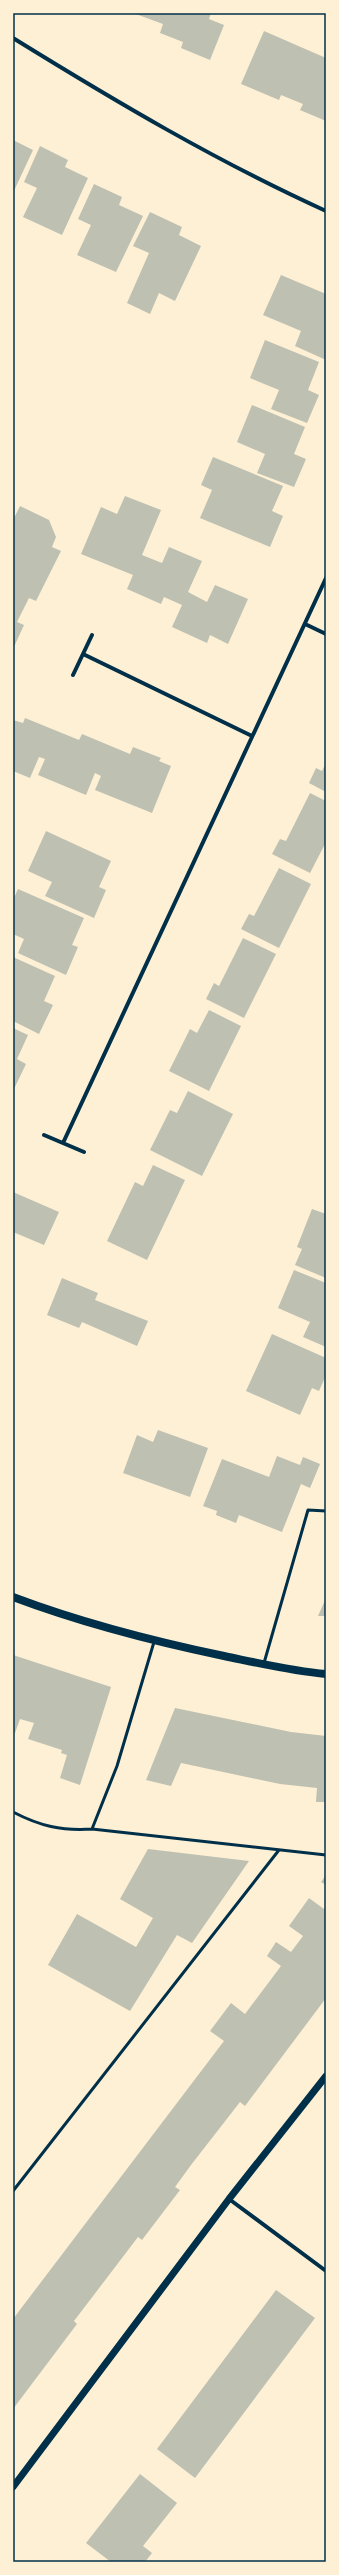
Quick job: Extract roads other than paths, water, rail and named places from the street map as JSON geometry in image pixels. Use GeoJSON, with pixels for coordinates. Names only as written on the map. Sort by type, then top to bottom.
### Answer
{"type":"FeatureCollection","features":[{"type":"Feature","properties":{"kind":"main road"},"geometry":{"type":"LineString","coordinates":[[13,1597],[64,1616],[154,1642],[264,1664],[326,1674]]}},
{"type":"Feature","properties":{"kind":"street"},"geometry":{"type":"LineString","coordinates":[[13,38],[137,115],[267,184],[326,211]]}},
{"type":"Feature","properties":{"kind":"street"},"geometry":{"type":"LineString","coordinates":[[63,1142],[326,578]]}},
{"type":"Feature","properties":{"kind":"street"},"geometry":{"type":"LineString","coordinates":[[305,624],[326,634]]}},
{"type":"Feature","properties":{"kind":"street"},"geometry":{"type":"LineString","coordinates":[[73,675],[92,635]]}},
{"type":"Feature","properties":{"kind":"street"},"geometry":{"type":"LineString","coordinates":[[83,654],[252,736]]}},
{"type":"Feature","properties":{"kind":"street"},"geometry":{"type":"LineString","coordinates":[[44,1134],[84,1152]]}},
{"type":"Feature","properties":{"kind":"street"},"geometry":{"type":"LineString","coordinates":[[13,2486],[229,2199],[326,2076]]}},
{"type":"Feature","properties":{"kind":"street"},"geometry":{"type":"LineString","coordinates":[[229,2199],[326,2271]]}},
{"type":"Feature","properties":{"kind":"lane"},"geometry":{"type":"LineString","coordinates":[[264,1664],[308,1510],[326,1511]]}},
{"type":"Feature","properties":{"kind":"lane"},"geometry":{"type":"LineString","coordinates":[[92,1830],[117,1766],[154,1642]]}},
{"type":"Feature","properties":{"kind":"lane"},"geometry":{"type":"LineString","coordinates":[[13,1812],[32,1822],[67,1831],[92,1830],[326,1854]]}},
{"type":"Feature","properties":{"kind":"lane"},"geometry":{"type":"LineString","coordinates":[[13,2191],[279,1850]]}}]}
